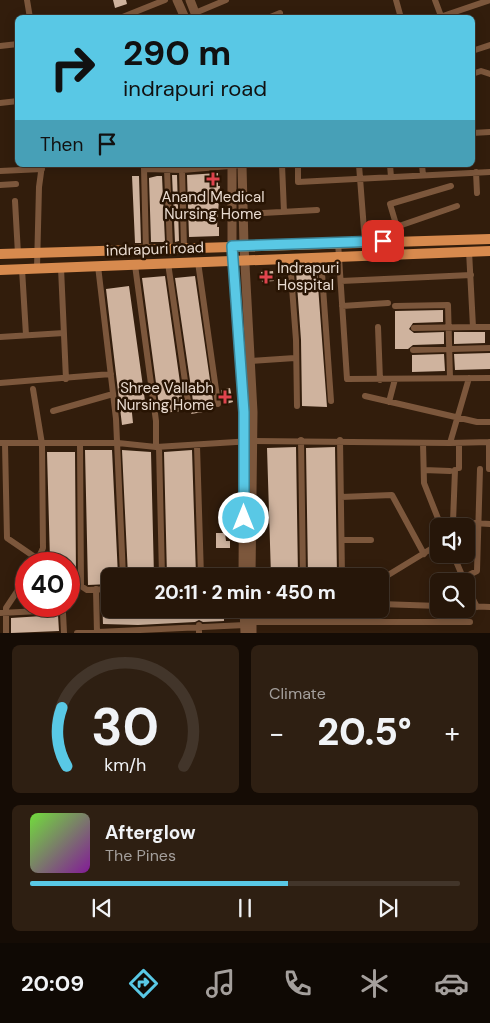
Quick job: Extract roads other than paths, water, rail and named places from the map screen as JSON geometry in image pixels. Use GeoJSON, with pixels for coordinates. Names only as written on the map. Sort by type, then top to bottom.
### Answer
{"type":"FeatureCollection","features":[{"type":"Feature","properties":{"kind":"main road","name":"indrapuri road"},"geometry":{"type":"LineString","coordinates":[[0,254],[364,241],[401,242],[490,239]]}},
{"type":"Feature","properties":{"kind":"main road","name":"indrapuri road"},"geometry":{"type":"LineString","coordinates":[[0,270],[198,262],[290,261],[339,257],[490,251]]}},
{"type":"Feature","properties":{"kind":"street"},"geometry":{"type":"LineString","coordinates":[[28,0],[30,15]]}},
{"type":"Feature","properties":{"kind":"street"},"geometry":{"type":"LineString","coordinates":[[128,15],[165,0]]}},
{"type":"Feature","properties":{"kind":"street"},"geometry":{"type":"LineString","coordinates":[[177,0],[183,15]]}},
{"type":"Feature","properties":{"kind":"street"},"geometry":{"type":"LineString","coordinates":[[190,0],[196,15],[226,0]]}},
{"type":"Feature","properties":{"kind":"street"},"geometry":{"type":"LineString","coordinates":[[396,0],[400,15]]}},
{"type":"Feature","properties":{"kind":"street"},"geometry":{"type":"LineString","coordinates":[[435,0],[439,15]]}},
{"type":"Feature","properties":{"kind":"street"},"geometry":{"type":"LineString","coordinates":[[445,15],[490,0]]}},
{"type":"Feature","properties":{"kind":"street"},"geometry":{"type":"LineString","coordinates":[[275,15],[280,13]]}},
{"type":"Feature","properties":{"kind":"street"},"geometry":{"type":"LineString","coordinates":[[0,46],[15,44]]}},
{"type":"Feature","properties":{"kind":"street"},"geometry":{"type":"LineString","coordinates":[[475,50],[490,46]]}},
{"type":"Feature","properties":{"kind":"street"},"geometry":{"type":"LineString","coordinates":[[475,73],[481,71],[490,74]]}},
{"type":"Feature","properties":{"kind":"street"},"geometry":{"type":"LineString","coordinates":[[0,103],[15,101]]}},
{"type":"Feature","properties":{"kind":"street"},"geometry":{"type":"LineString","coordinates":[[475,133],[490,132]]}},
{"type":"Feature","properties":{"kind":"street"},"geometry":{"type":"LineString","coordinates":[[0,172],[42,167],[37,253],[38,268]]}},
{"type":"Feature","properties":{"kind":"street"},"geometry":{"type":"LineString","coordinates":[[143,167],[146,250]]}},
{"type":"Feature","properties":{"kind":"street"},"geometry":{"type":"LineString","coordinates":[[151,167],[167,169],[201,167]]}},
{"type":"Feature","properties":{"kind":"street"},"geometry":{"type":"LineString","coordinates":[[232,167],[232,246],[244,412],[248,441],[251,568]]}},
{"type":"Feature","properties":{"kind":"street"},"geometry":{"type":"LineString","coordinates":[[242,167],[244,246],[251,361],[243,568]]}},
{"type":"Feature","properties":{"kind":"street"},"geometry":{"type":"LineString","coordinates":[[282,167],[284,212]]}},
{"type":"Feature","properties":{"kind":"street"},"geometry":{"type":"LineString","coordinates":[[298,167],[298,182],[490,172]]}},
{"type":"Feature","properties":{"kind":"street"},"geometry":{"type":"LineString","coordinates":[[359,167],[366,256]]}},
{"type":"Feature","properties":{"kind":"street"},"geometry":{"type":"LineString","coordinates":[[390,167],[390,177]]}},
{"type":"Feature","properties":{"kind":"street"},"geometry":{"type":"LineString","coordinates":[[422,167],[423,175]]}},
{"type":"Feature","properties":{"kind":"street"},"geometry":{"type":"LineString","coordinates":[[446,167],[447,173]]}},
{"type":"Feature","properties":{"kind":"street"},"geometry":{"type":"LineString","coordinates":[[184,248],[186,168]]}},
{"type":"Feature","properties":{"kind":"street"},"geometry":{"type":"LineString","coordinates":[[167,169],[170,249]]}},
{"type":"Feature","properties":{"kind":"street"},"geometry":{"type":"LineString","coordinates":[[476,172],[478,193]]}},
{"type":"Feature","properties":{"kind":"street"},"geometry":{"type":"LineString","coordinates":[[0,185],[16,184]]}},
{"type":"Feature","properties":{"kind":"street"},"geometry":{"type":"LineString","coordinates":[[401,242],[390,204],[451,186]]}},
{"type":"Feature","properties":{"kind":"street"},"geometry":{"type":"LineString","coordinates":[[15,201],[18,254]]}},
{"type":"Feature","properties":{"kind":"street"},"geometry":{"type":"LineString","coordinates":[[396,226],[456,206]]}},
{"type":"Feature","properties":{"kind":"street"},"geometry":{"type":"LineString","coordinates":[[244,214],[317,210]]}},
{"type":"Feature","properties":{"kind":"street"},"geometry":{"type":"LineString","coordinates":[[338,242],[347,379],[490,378]]}},
{"type":"Feature","properties":{"kind":"street"},"geometry":{"type":"LineString","coordinates":[[469,251],[473,327]]}},
{"type":"Feature","properties":{"kind":"street"},"geometry":{"type":"LineString","coordinates":[[321,259],[331,401]]}},
{"type":"Feature","properties":{"kind":"street"},"geometry":{"type":"LineString","coordinates":[[290,261],[297,406]]}},
{"type":"Feature","properties":{"kind":"street"},"geometry":{"type":"LineString","coordinates":[[198,262],[218,404]]}},
{"type":"Feature","properties":{"kind":"street"},"geometry":{"type":"LineString","coordinates":[[168,263],[189,409]]}},
{"type":"Feature","properties":{"kind":"street"},"geometry":{"type":"LineString","coordinates":[[135,265],[156,421],[162,568]]}},
{"type":"Feature","properties":{"kind":"street"},"geometry":{"type":"LineString","coordinates":[[98,266],[118,443],[122,568]]}},
{"type":"Feature","properties":{"kind":"street"},"geometry":{"type":"LineString","coordinates":[[61,268],[66,379]]}},
{"type":"Feature","properties":{"kind":"street"},"geometry":{"type":"LineString","coordinates":[[22,270],[26,335]]}},
{"type":"Feature","properties":{"kind":"street"},"geometry":{"type":"LineString","coordinates":[[340,281],[471,275]]}},
{"type":"Feature","properties":{"kind":"street"},"geometry":{"type":"LineString","coordinates":[[342,306],[388,303]]}},
{"type":"Feature","properties":{"kind":"street"},"geometry":{"type":"LineString","coordinates":[[395,306],[448,305],[450,378]]}},
{"type":"Feature","properties":{"kind":"street"},"geometry":{"type":"LineString","coordinates":[[378,327],[380,380]]}},
{"type":"Feature","properties":{"kind":"street"},"geometry":{"type":"LineString","coordinates":[[414,328],[490,327]]}},
{"type":"Feature","properties":{"kind":"street"},"geometry":{"type":"LineString","coordinates":[[0,337],[64,333]]}},
{"type":"Feature","properties":{"kind":"street"},"geometry":{"type":"LineString","coordinates":[[413,350],[490,348]]}},
{"type":"Feature","properties":{"kind":"street"},"geometry":{"type":"LineString","coordinates":[[251,361],[295,358]]}},
{"type":"Feature","properties":{"kind":"street"},"geometry":{"type":"LineString","coordinates":[[0,384],[111,374]]}},
{"type":"Feature","properties":{"kind":"street"},"geometry":{"type":"LineString","coordinates":[[450,443],[469,378]]}},
{"type":"Feature","properties":{"kind":"street"},"geometry":{"type":"LineString","coordinates":[[389,402],[395,379]]}},
{"type":"Feature","properties":{"kind":"street"},"geometry":{"type":"LineString","coordinates":[[33,390],[42,444],[43,552]]}},
{"type":"Feature","properties":{"kind":"street"},"geometry":{"type":"LineString","coordinates":[[53,411],[113,394]]}},
{"type":"Feature","properties":{"kind":"street"},"geometry":{"type":"LineString","coordinates":[[365,396],[456,418],[477,422],[490,422]]}},
{"type":"Feature","properties":{"kind":"street"},"geometry":{"type":"LineString","coordinates":[[302,440],[303,568]]}},
{"type":"Feature","properties":{"kind":"street"},"geometry":{"type":"LineString","coordinates":[[26,552],[7,538],[3,519],[2,443],[118,443],[158,447],[197,446],[248,441],[302,440],[424,443],[490,442],[489,469]]}},
{"type":"Feature","properties":{"kind":"street"},"geometry":{"type":"LineString","coordinates":[[340,440],[342,568]]}},
{"type":"Feature","properties":{"kind":"street"},"geometry":{"type":"LineString","coordinates":[[424,443],[424,483],[438,518]]}},
{"type":"Feature","properties":{"kind":"street"},"geometry":{"type":"LineString","coordinates":[[453,518],[454,469],[458,443]]}},
{"type":"Feature","properties":{"kind":"street"},"geometry":{"type":"LineString","coordinates":[[80,444],[82,586],[87,590],[101,589]]}},
{"type":"Feature","properties":{"kind":"street"},"geometry":{"type":"LineString","coordinates":[[197,446],[201,568]]}},
{"type":"Feature","properties":{"kind":"street"},"geometry":{"type":"LineString","coordinates":[[424,470],[454,469]]}},
{"type":"Feature","properties":{"kind":"street"},"geometry":{"type":"LineString","coordinates":[[475,573],[477,571],[480,469]]}},
{"type":"Feature","properties":{"kind":"street"},"geometry":{"type":"LineString","coordinates":[[341,497],[392,495],[424,554]]}},
{"type":"Feature","properties":{"kind":"street"},"geometry":{"type":"LineString","coordinates":[[475,524],[490,524]]}},
{"type":"Feature","properties":{"kind":"street"},"geometry":{"type":"LineString","coordinates":[[342,540],[371,540]]}},
{"type":"Feature","properties":{"kind":"street"},"geometry":{"type":"LineString","coordinates":[[389,575],[430,550]]}},
{"type":"Feature","properties":{"kind":"street"},"geometry":{"type":"LineString","coordinates":[[96,589],[97,632]]}},
{"type":"Feature","properties":{"kind":"street"},"geometry":{"type":"LineString","coordinates":[[6,633],[3,609],[15,593]]}},
{"type":"Feature","properties":{"kind":"street"},"geometry":{"type":"LineString","coordinates":[[475,603],[477,607],[490,607]]}},
{"type":"Feature","properties":{"kind":"street"},"geometry":{"type":"LineString","coordinates":[[389,604],[430,606]]}},
{"type":"Feature","properties":{"kind":"street"},"geometry":{"type":"LineString","coordinates":[[3,609],[60,610],[63,613],[64,633]]}},
{"type":"Feature","properties":{"kind":"street"},"geometry":{"type":"LineString","coordinates":[[77,633],[165,630],[199,625],[247,626],[470,622]]}},
{"type":"Feature","properties":{"kind":"street"},"geometry":{"type":"LineString","coordinates":[[199,625],[199,633]]}},
{"type":"Feature","properties":{"kind":"street"},"geometry":{"type":"LineString","coordinates":[[247,626],[252,633]]}},
{"type":"Feature","properties":{"kind":"place","name":"Anand Medical Nursing Home"},"geometry":{"type":"Point","coordinates":[213,179]}},
{"type":"Feature","properties":{"kind":"place","name":"Indrapuri Hospital"},"geometry":{"type":"Point","coordinates":[266,277]}},
{"type":"Feature","properties":{"kind":"place","name":"Shree Vallabh Nursing Home"},"geometry":{"type":"Point","coordinates":[225,397]}}]}
